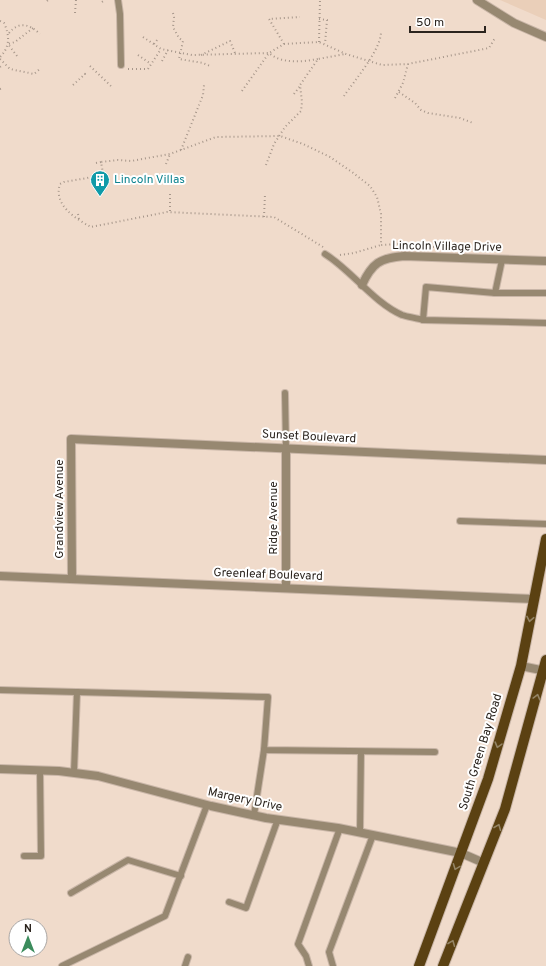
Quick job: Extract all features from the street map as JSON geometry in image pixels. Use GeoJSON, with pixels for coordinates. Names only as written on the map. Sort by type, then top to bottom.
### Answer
{"type":"FeatureCollection","features":[{"type":"Feature","properties":{"kind":"main road","name":"South Green Bay Road"},"geometry":{"type":"LineString","coordinates":[[419,966],[488,779],[521,666],[546,539]]}},
{"type":"Feature","properties":{"kind":"main road"},"geometry":{"type":"LineString","coordinates":[[443,966],[505,809],[545,671],[546,660]]}},
{"type":"Feature","properties":{"kind":"street"},"geometry":{"type":"LineString","coordinates":[[477,0],[514,23],[546,37]]}},
{"type":"Feature","properties":{"kind":"street","name":"Lincoln Village Drive"},"geometry":{"type":"LineString","coordinates":[[362,285],[369,271],[386,258],[404,256],[546,261]]}},
{"type":"Feature","properties":{"kind":"street","name":"Sunset Boulevard"},"geometry":{"type":"LineString","coordinates":[[71,439],[546,460]]}},
{"type":"Feature","properties":{"kind":"street","name":"Grandview Avenue"},"geometry":{"type":"LineString","coordinates":[[71,439],[72,579]]}},
{"type":"Feature","properties":{"kind":"street","name":"Ridge Avenue"},"geometry":{"type":"LineString","coordinates":[[286,448],[286,587]]}},
{"type":"Feature","properties":{"kind":"street","name":"Greenleaf Boulevard"},"geometry":{"type":"LineString","coordinates":[[0,576],[286,587],[534,599]]}},
{"type":"Feature","properties":{"kind":"street"},"geometry":{"type":"LineString","coordinates":[[521,666],[545,671]]}},
{"type":"Feature","properties":{"kind":"street","name":"Margery Drive"},"geometry":{"type":"LineString","coordinates":[[0,769],[74,772],[98,776],[207,805],[254,815],[278,820],[340,828],[461,853],[484,863]]}},
{"type":"Feature","properties":{"kind":"lane"},"geometry":{"type":"LineString","coordinates":[[118,0],[120,14],[121,65]]}},
{"type":"Feature","properties":{"kind":"lane"},"geometry":{"type":"LineString","coordinates":[[325,251],[362,285],[390,308],[402,315],[423,320],[546,323]]}},
{"type":"Feature","properties":{"kind":"lane"},"geometry":{"type":"LineString","coordinates":[[495,293],[502,260]]}},
{"type":"Feature","properties":{"kind":"lane"},"geometry":{"type":"LineString","coordinates":[[423,320],[426,287],[495,293],[546,293]]}},
{"type":"Feature","properties":{"kind":"lane"},"geometry":{"type":"LineString","coordinates":[[286,393],[286,448]]}},
{"type":"Feature","properties":{"kind":"lane"},"geometry":{"type":"LineString","coordinates":[[460,520],[546,524]]}},
{"type":"Feature","properties":{"kind":"lane"},"geometry":{"type":"LineString","coordinates":[[0,690],[268,697],[264,750],[254,815]]}},
{"type":"Feature","properties":{"kind":"lane"},"geometry":{"type":"LineString","coordinates":[[74,772],[78,692]]}},
{"type":"Feature","properties":{"kind":"lane"},"geometry":{"type":"LineString","coordinates":[[264,750],[435,752]]}},
{"type":"Feature","properties":{"kind":"lane"},"geometry":{"type":"LineString","coordinates":[[360,832],[361,752]]}},
{"type":"Feature","properties":{"kind":"lane"},"geometry":{"type":"LineString","coordinates":[[24,856],[41,856],[40,770]]}},
{"type":"Feature","properties":{"kind":"lane"},"geometry":{"type":"LineString","coordinates":[[62,966],[165,916],[207,805]]}},
{"type":"Feature","properties":{"kind":"lane"},"geometry":{"type":"LineString","coordinates":[[229,902],[246,908],[278,820]]}},
{"type":"Feature","properties":{"kind":"lane"},"geometry":{"type":"LineString","coordinates":[[309,966],[306,956],[298,944],[340,828]]}},
{"type":"Feature","properties":{"kind":"lane"},"geometry":{"type":"LineString","coordinates":[[333,966],[329,952],[373,835]]}},
{"type":"Feature","properties":{"kind":"lane"},"geometry":{"type":"LineString","coordinates":[[71,893],[128,860],[181,876]]}},
{"type":"Feature","properties":{"kind":"lane"},"geometry":{"type":"LineString","coordinates":[[185,966],[188,957]]}},
{"type":"Feature","properties":{"kind":"path"},"geometry":{"type":"LineString","coordinates":[[75,13],[76,0]]}},
{"type":"Feature","properties":{"kind":"path"},"geometry":{"type":"LineString","coordinates":[[319,42],[320,0]]}},
{"type":"Feature","properties":{"kind":"path"},"geometry":{"type":"LineString","coordinates":[[173,13],[173,27],[179,38],[183,41],[179,59],[203,63],[210,66]]}},
{"type":"Feature","properties":{"kind":"path"},"geometry":{"type":"LineString","coordinates":[[284,44],[268,20],[300,17]]}},
{"type":"Feature","properties":{"kind":"path"},"geometry":{"type":"LineString","coordinates":[[319,19],[327,20],[325,45]]}},
{"type":"Feature","properties":{"kind":"path"},"geometry":{"type":"LineString","coordinates":[[0,21],[4,23],[9,33],[6,51],[0,58],[10,69],[34,74],[42,68]]}},
{"type":"Feature","properties":{"kind":"path"},"geometry":{"type":"LineString","coordinates":[[9,33],[14,27],[27,25],[40,34]]}},
{"type":"Feature","properties":{"kind":"path"},"geometry":{"type":"LineString","coordinates":[[8,44],[15,42],[33,28]]}},
{"type":"Feature","properties":{"kind":"path"},"geometry":{"type":"LineString","coordinates":[[344,96],[379,42],[381,32]]}},
{"type":"Feature","properties":{"kind":"path"},"geometry":{"type":"LineString","coordinates":[[143,37],[161,49],[180,54],[200,56],[235,53],[269,53],[274,57],[297,61],[346,54]]}},
{"type":"Feature","properties":{"kind":"path"},"geometry":{"type":"LineString","coordinates":[[242,91],[269,53],[284,44],[319,42],[346,54],[382,65],[408,64],[489,48],[495,38]]}},
{"type":"Feature","properties":{"kind":"path"},"geometry":{"type":"LineString","coordinates":[[154,44],[157,40]]}},
{"type":"Feature","properties":{"kind":"path"},"geometry":{"type":"LineString","coordinates":[[200,56],[230,41],[235,53]]}},
{"type":"Feature","properties":{"kind":"path"},"geometry":{"type":"LineString","coordinates":[[8,44],[17,56]]}},
{"type":"Feature","properties":{"kind":"path"},"geometry":{"type":"LineString","coordinates":[[127,69],[148,69],[161,49]]}},
{"type":"Feature","properties":{"kind":"path"},"geometry":{"type":"LineString","coordinates":[[162,61],[168,50]]}},
{"type":"Feature","properties":{"kind":"path"},"geometry":{"type":"LineString","coordinates":[[138,55],[151,64]]}},
{"type":"Feature","properties":{"kind":"path"},"geometry":{"type":"LineString","coordinates":[[294,94],[318,59]]}},
{"type":"Feature","properties":{"kind":"path"},"geometry":{"type":"LineString","coordinates":[[395,98],[399,92],[408,64]]}},
{"type":"Feature","properties":{"kind":"path"},"geometry":{"type":"LineString","coordinates":[[90,66],[113,88]]}},
{"type":"Feature","properties":{"kind":"path"},"geometry":{"type":"LineString","coordinates":[[73,85],[85,74],[83,73]]}},
{"type":"Feature","properties":{"kind":"path"},"geometry":{"type":"LineString","coordinates":[[181,150],[203,95],[204,85]]}},
{"type":"Feature","properties":{"kind":"path"},"geometry":{"type":"LineString","coordinates":[[266,165],[280,136],[302,107],[300,85]]}},
{"type":"Feature","properties":{"kind":"path"},"geometry":{"type":"LineString","coordinates":[[399,92],[416,103],[421,110],[428,113],[460,118],[473,123]]}},
{"type":"Feature","properties":{"kind":"path"},"geometry":{"type":"LineString","coordinates":[[96,163],[118,160],[131,162],[170,154],[216,137],[280,136],[303,144],[330,157],[370,186],[377,197],[381,214],[381,245]]}},
{"type":"Feature","properties":{"kind":"path"},"geometry":{"type":"LineString","coordinates":[[166,164],[170,154]]}},
{"type":"Feature","properties":{"kind":"path"},"geometry":{"type":"LineString","coordinates":[[101,162],[103,172],[88,178],[64,182],[60,184],[58,190],[62,204],[79,221],[91,227],[170,212],[274,217],[325,251]]}},
{"type":"Feature","properties":{"kind":"path"},"geometry":{"type":"LineString","coordinates":[[170,194],[170,212]]}},
{"type":"Feature","properties":{"kind":"path"},"geometry":{"type":"LineString","coordinates":[[264,217],[265,194]]}},
{"type":"Feature","properties":{"kind":"path"},"geometry":{"type":"LineString","coordinates":[[78,214],[79,221]]}},
{"type":"Feature","properties":{"kind":"path"},"geometry":{"type":"LineString","coordinates":[[336,254],[345,255],[381,245],[398,244],[435,247]]}},
{"type":"Feature","properties":{"kind":"shaded area"},"geometry":{"type":"Polygon","coordinates":[[[500,0],[546,0],[546,20],[500,0]]]}},
{"type":"Feature","properties":{"kind":"place","name":"Lincoln Villas"},"geometry":{"type":"Point","coordinates":[100,197]}}]}
